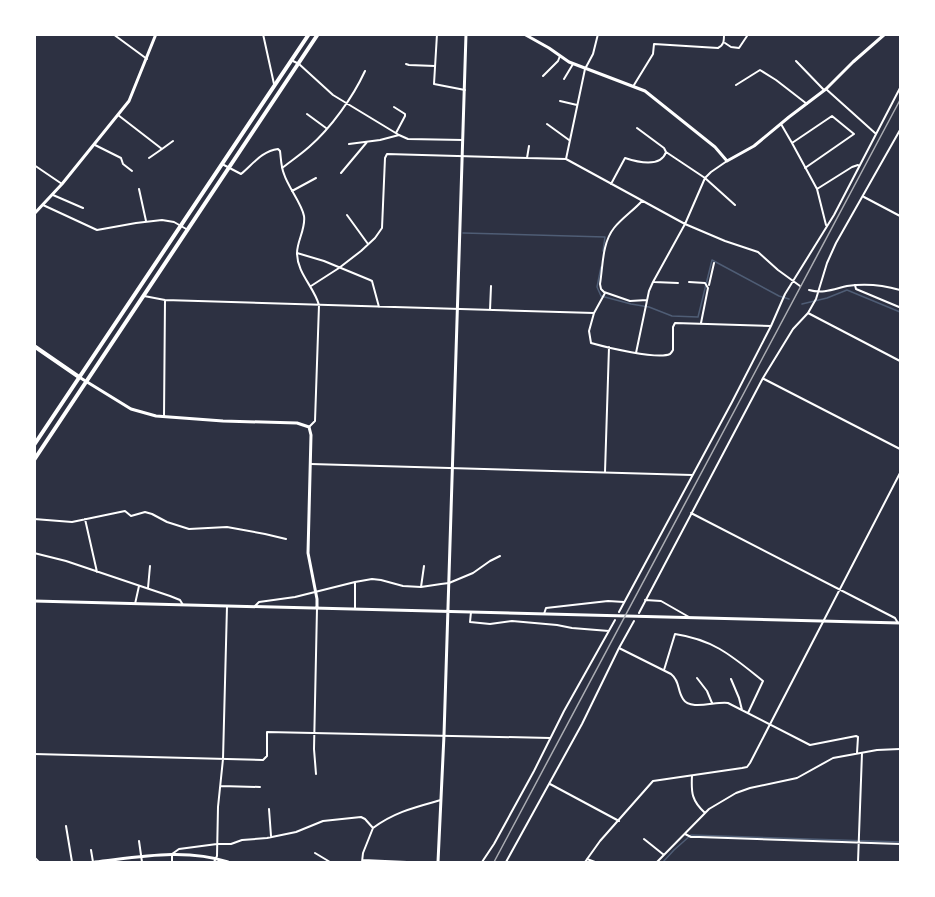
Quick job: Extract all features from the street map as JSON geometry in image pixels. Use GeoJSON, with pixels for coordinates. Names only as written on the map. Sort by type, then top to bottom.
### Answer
{"type":"FeatureCollection","features":[{"type":"Feature","properties":{"kind":"main road"},"geometry":{"type":"LineString","coordinates":[[34,446],[309,34]]}},
{"type":"Feature","properties":{"kind":"main road"},"geometry":{"type":"LineString","coordinates":[[34,460],[318,34]]}},
{"type":"Feature","properties":{"kind":"main road"},"geometry":{"type":"LineString","coordinates":[[34,346],[79,377]]}},
{"type":"Feature","properties":{"kind":"street"},"geometry":{"type":"LineString","coordinates":[[113,34],[147,59]]}},
{"type":"Feature","properties":{"kind":"street"},"geometry":{"type":"LineString","coordinates":[[34,214],[62,184],[129,101],[156,34]]}},
{"type":"Feature","properties":{"kind":"street"},"geometry":{"type":"LineString","coordinates":[[263,34],[275,86]]}},
{"type":"Feature","properties":{"kind":"street"},"geometry":{"type":"LineString","coordinates":[[436,34],[434,84],[465,90]]}},
{"type":"Feature","properties":{"kind":"street"},"geometry":{"type":"LineString","coordinates":[[438,862],[442,800],[466,34]]}},
{"type":"Feature","properties":{"kind":"street"},"geometry":{"type":"LineString","coordinates":[[524,34],[573,64],[645,91],[674,112],[715,147],[727,161]]}},
{"type":"Feature","properties":{"kind":"street"},"geometry":{"type":"LineString","coordinates":[[566,159],[585,69],[593,54],[598,34]]}},
{"type":"Feature","properties":{"kind":"street"},"geometry":{"type":"LineString","coordinates":[[634,86],[653,54],[654,44],[718,48],[724,43],[724,34]]}},
{"type":"Feature","properties":{"kind":"street"},"geometry":{"type":"LineString","coordinates":[[636,353],[647,300],[654,282],[685,224],[705,178],[727,161],[754,146],[825,90],[885,34]]}},
{"type":"Feature","properties":{"kind":"street"},"geometry":{"type":"LineString","coordinates":[[724,43],[731,48],[739,48],[747,36]]}},
{"type":"Feature","properties":{"kind":"street"},"geometry":{"type":"LineString","coordinates":[[543,76],[561,56]]}},
{"type":"Feature","properties":{"kind":"street"},"geometry":{"type":"LineString","coordinates":[[292,60],[333,95],[397,134],[408,139],[463,140]]}},
{"type":"Feature","properties":{"kind":"street"},"geometry":{"type":"LineString","coordinates":[[796,61],[825,90],[876,133]]}},
{"type":"Feature","properties":{"kind":"street"},"geometry":{"type":"LineString","coordinates":[[406,64],[435,66]]}},
{"type":"Feature","properties":{"kind":"street"},"geometry":{"type":"LineString","coordinates":[[564,79],[573,64]]}},
{"type":"Feature","properties":{"kind":"street"},"geometry":{"type":"LineString","coordinates":[[736,85],[760,70],[807,104]]}},
{"type":"Feature","properties":{"kind":"street"},"geometry":{"type":"LineString","coordinates":[[282,168],[310,147],[346,103],[360,83],[365,71]]}},
{"type":"Feature","properties":{"kind":"street"},"geometry":{"type":"LineString","coordinates":[[620,614],[732,402],[785,294],[826,227],[900,88]]}},
{"type":"Feature","properties":{"kind":"street"},"geometry":{"type":"LineString","coordinates":[[560,101],[577,105]]}},
{"type":"Feature","properties":{"kind":"street"},"geometry":{"type":"LineString","coordinates":[[394,107],[405,115],[397,134]]}},
{"type":"Feature","properties":{"kind":"street"},"geometry":{"type":"LineString","coordinates":[[307,114],[326,128]]}},
{"type":"Feature","properties":{"kind":"street"},"geometry":{"type":"LineString","coordinates":[[118,115],[162,149]]}},
{"type":"Feature","properties":{"kind":"street"},"geometry":{"type":"LineString","coordinates":[[792,143],[832,116],[854,134],[805,168]]}},
{"type":"Feature","properties":{"kind":"street"},"geometry":{"type":"LineString","coordinates":[[547,124],[570,141]]}},
{"type":"Feature","properties":{"kind":"street"},"geometry":{"type":"LineString","coordinates":[[781,124],[817,189],[826,227]]}},
{"type":"Feature","properties":{"kind":"street"},"geometry":{"type":"LineString","coordinates":[[637,128],[664,148],[666,152],[705,178],[735,206]]}},
{"type":"Feature","properties":{"kind":"street"},"geometry":{"type":"LineString","coordinates":[[506,862],[582,724],[619,648],[763,378],[793,329],[808,313],[816,299],[836,243],[900,130]]}},
{"type":"Feature","properties":{"kind":"street"},"geometry":{"type":"LineString","coordinates":[[350,144],[397,134]]}},
{"type":"Feature","properties":{"kind":"street"},"geometry":{"type":"LineString","coordinates":[[149,158],[173,141]]}},
{"type":"Feature","properties":{"kind":"street"},"geometry":{"type":"LineString","coordinates":[[342,173],[367,142]]}},
{"type":"Feature","properties":{"kind":"street"},"geometry":{"type":"LineString","coordinates":[[94,145],[121,158],[123,164],[132,171]]}},
{"type":"Feature","properties":{"kind":"street"},"geometry":{"type":"LineString","coordinates":[[527,158],[529,146]]}},
{"type":"Feature","properties":{"kind":"street"},"geometry":{"type":"LineString","coordinates":[[222,164],[241,174],[260,157],[276,149],[280,151],[283,172],[304,217],[297,253],[303,274],[319,305],[315,421],[309,427]]}},
{"type":"Feature","properties":{"kind":"street"},"geometry":{"type":"LineString","coordinates":[[611,184],[625,158],[635,162],[658,162],[666,152]]}},
{"type":"Feature","properties":{"kind":"street"},"geometry":{"type":"LineString","coordinates":[[311,286],[340,268],[380,232],[383,225],[387,154],[566,159],[685,224],[724,241],[758,252],[800,286]]}},
{"type":"Feature","properties":{"kind":"street"},"geometry":{"type":"LineString","coordinates":[[34,165],[62,184]]}},
{"type":"Feature","properties":{"kind":"street"},"geometry":{"type":"LineString","coordinates":[[817,189],[852,166],[860,165]]}},
{"type":"Feature","properties":{"kind":"street"},"geometry":{"type":"LineString","coordinates":[[292,191],[316,178]]}},
{"type":"Feature","properties":{"kind":"street"},"geometry":{"type":"LineString","coordinates":[[139,189],[146,222]]}},
{"type":"Feature","properties":{"kind":"street"},"geometry":{"type":"LineString","coordinates":[[52,195],[82,208]]}},
{"type":"Feature","properties":{"kind":"street"},"geometry":{"type":"LineString","coordinates":[[864,197],[900,216]]}},
{"type":"Feature","properties":{"kind":"street"},"geometry":{"type":"LineString","coordinates":[[642,201],[616,226],[607,240],[600,284],[605,293],[630,301],[647,300]]}},
{"type":"Feature","properties":{"kind":"street"},"geometry":{"type":"LineString","coordinates":[[43,205],[97,230],[167,220],[188,230]]}},
{"type":"Feature","properties":{"kind":"street"},"geometry":{"type":"LineString","coordinates":[[347,215],[369,244]]}},
{"type":"Feature","properties":{"kind":"street"},"geometry":{"type":"LineString","coordinates":[[297,253],[324,261],[372,281],[379,307]]}},
{"type":"Feature","properties":{"kind":"street"},"geometry":{"type":"LineString","coordinates":[[701,324],[714,263]]}},
{"type":"Feature","properties":{"kind":"street"},"geometry":{"type":"LineString","coordinates":[[654,282],[678,283]]}},
{"type":"Feature","properties":{"kind":"street"},"geometry":{"type":"LineString","coordinates":[[689,282],[705,283],[708,288]]}},
{"type":"Feature","properties":{"kind":"street"},"geometry":{"type":"LineString","coordinates":[[809,290],[818,293],[870,284],[900,290]]}},
{"type":"Feature","properties":{"kind":"street"},"geometry":{"type":"LineString","coordinates":[[855,285],[856,289],[899,306]]}},
{"type":"Feature","properties":{"kind":"street"},"geometry":{"type":"LineString","coordinates":[[490,310],[492,286]]}},
{"type":"Feature","properties":{"kind":"street"},"geometry":{"type":"LineString","coordinates":[[605,293],[594,313],[589,331],[591,343],[636,353],[668,355],[673,350],[674,324],[678,323],[771,326]]}},
{"type":"Feature","properties":{"kind":"street"},"geometry":{"type":"LineString","coordinates":[[144,296],[165,300],[594,313]]}},
{"type":"Feature","properties":{"kind":"street"},"geometry":{"type":"LineString","coordinates":[[164,418],[165,300]]}},
{"type":"Feature","properties":{"kind":"street"},"geometry":{"type":"LineString","coordinates":[[808,313],[900,361]]}},
{"type":"Feature","properties":{"kind":"street"},"geometry":{"type":"LineString","coordinates":[[604,472],[609,347]]}},
{"type":"Feature","properties":{"kind":"street"},"geometry":{"type":"LineString","coordinates":[[79,377],[131,409],[164,418],[297,423],[309,427]]}},
{"type":"Feature","properties":{"kind":"street"},"geometry":{"type":"LineString","coordinates":[[763,378],[900,449]]}},
{"type":"Feature","properties":{"kind":"street"},"geometry":{"type":"LineString","coordinates":[[309,427],[311,435],[308,553],[317,608],[314,733],[316,774]]}},
{"type":"Feature","properties":{"kind":"street"},"geometry":{"type":"LineString","coordinates":[[310,464],[692,475]]}},
{"type":"Feature","properties":{"kind":"street"},"geometry":{"type":"LineString","coordinates":[[595,862],[586,861],[600,841],[653,781],[747,767],[750,764],[900,473]]}},
{"type":"Feature","properties":{"kind":"street"},"geometry":{"type":"LineString","coordinates":[[34,519],[72,522],[125,511],[131,516],[145,512],[189,529],[227,527],[286,539]]}},
{"type":"Feature","properties":{"kind":"street"},"geometry":{"type":"LineString","coordinates":[[691,513],[895,618],[899,623]]}},
{"type":"Feature","properties":{"kind":"street"},"geometry":{"type":"LineString","coordinates":[[85,519],[97,572]]}},
{"type":"Feature","properties":{"kind":"street"},"geometry":{"type":"LineString","coordinates":[[34,553],[148,588],[180,600],[183,605]]}},
{"type":"Feature","properties":{"kind":"street"},"geometry":{"type":"LineString","coordinates":[[255,606],[259,602],[295,597],[372,579],[397,585],[421,586],[449,583],[473,573],[500,556]]}},
{"type":"Feature","properties":{"kind":"street"},"geometry":{"type":"LineString","coordinates":[[148,588],[150,566]]}},
{"type":"Feature","properties":{"kind":"street"},"geometry":{"type":"LineString","coordinates":[[421,586],[424,566]]}},
{"type":"Feature","properties":{"kind":"street"},"geometry":{"type":"LineString","coordinates":[[355,582],[355,609]]}},
{"type":"Feature","properties":{"kind":"street"},"geometry":{"type":"LineString","coordinates":[[135,603],[139,585]]}},
{"type":"Feature","properties":{"kind":"street"},"geometry":{"type":"LineString","coordinates":[[645,600],[661,601],[690,618]]}},
{"type":"Feature","properties":{"kind":"street"},"geometry":{"type":"LineString","coordinates":[[34,601],[448,612],[620,614],[899,623]]}},
{"type":"Feature","properties":{"kind":"street"},"geometry":{"type":"LineString","coordinates":[[544,614],[546,608],[608,601],[624,603]]}},
{"type":"Feature","properties":{"kind":"street"},"geometry":{"type":"LineString","coordinates":[[215,861],[223,759],[227,606]]}},
{"type":"Feature","properties":{"kind":"street"},"geometry":{"type":"LineString","coordinates":[[471,612],[470,622],[490,624],[512,621],[609,632]]}},
{"type":"Feature","properties":{"kind":"street"},"geometry":{"type":"LineString","coordinates":[[482,862],[494,844],[615,620]]}},
{"type":"Feature","properties":{"kind":"street"},"geometry":{"type":"LineString","coordinates":[[664,670],[675,634],[703,640],[723,650],[763,681],[748,713]]}},
{"type":"Feature","properties":{"kind":"street"},"geometry":{"type":"LineString","coordinates":[[619,648],[677,678],[682,699],[686,703],[693,705],[728,703],[807,744],[813,745],[856,736],[858,737],[857,753]]}},
{"type":"Feature","properties":{"kind":"street"},"geometry":{"type":"LineString","coordinates":[[697,678],[707,691],[712,703]]}},
{"type":"Feature","properties":{"kind":"street"},"geometry":{"type":"LineString","coordinates":[[731,679],[742,710]]}},
{"type":"Feature","properties":{"kind":"street"},"geometry":{"type":"LineString","coordinates":[[34,754],[263,760],[267,753],[267,732],[550,738]]}},
{"type":"Feature","properties":{"kind":"street"},"geometry":{"type":"LineString","coordinates":[[657,862],[705,813],[736,793],[797,778],[828,761],[857,753],[900,748]]}},
{"type":"Feature","properties":{"kind":"street"},"geometry":{"type":"LineString","coordinates":[[858,862],[862,753]]}},
{"type":"Feature","properties":{"kind":"street"},"geometry":{"type":"LineString","coordinates":[[692,775],[691,793],[705,813]]}},
{"type":"Feature","properties":{"kind":"street"},"geometry":{"type":"LineString","coordinates":[[550,783],[619,821]]}},
{"type":"Feature","properties":{"kind":"street"},"geometry":{"type":"LineString","coordinates":[[221,786],[260,788]]}},
{"type":"Feature","properties":{"kind":"street"},"geometry":{"type":"LineString","coordinates":[[407,862],[362,861],[373,828],[408,808],[442,800]]}},
{"type":"Feature","properties":{"kind":"street"},"geometry":{"type":"LineString","coordinates":[[269,809],[271,837]]}},
{"type":"Feature","properties":{"kind":"street"},"geometry":{"type":"LineString","coordinates":[[172,854],[179,849],[231,844],[242,840],[296,832],[323,821],[361,817],[373,828]]}},
{"type":"Feature","properties":{"kind":"street"},"geometry":{"type":"LineString","coordinates":[[66,826],[72,862]]}},
{"type":"Feature","properties":{"kind":"street"},"geometry":{"type":"LineString","coordinates":[[685,834],[691,837],[900,843]]}},
{"type":"Feature","properties":{"kind":"street"},"geometry":{"type":"LineString","coordinates":[[644,839],[664,855]]}},
{"type":"Feature","properties":{"kind":"street"},"geometry":{"type":"LineString","coordinates":[[139,841],[142,862]]}},
{"type":"Feature","properties":{"kind":"street"},"geometry":{"type":"LineString","coordinates":[[91,850],[94,862],[172,854],[228,862]]}},
{"type":"Feature","properties":{"kind":"street"},"geometry":{"type":"LineString","coordinates":[[315,853],[330,862]]}},
{"type":"Feature","properties":{"kind":"street"},"geometry":{"type":"LineString","coordinates":[[172,854],[172,862]]}},
{"type":"Feature","properties":{"kind":"street"},"geometry":{"type":"LineString","coordinates":[[194,856],[194,862]]}},
{"type":"Feature","properties":{"kind":"street"},"geometry":{"type":"LineString","coordinates":[[34,858],[39,862]]}},
{"type":"Feature","properties":{"kind":"waterway"},"geometry":{"type":"LineString","coordinates":[[463,233],[605,237],[603,251]]}},
{"type":"Feature","properties":{"kind":"waterway"},"geometry":{"type":"LineString","coordinates":[[601,267],[597,287],[601,296],[649,307],[672,316],[698,317],[712,260],[779,296],[789,299]]}},
{"type":"Feature","properties":{"kind":"waterway"},"geometry":{"type":"LineString","coordinates":[[802,304],[847,290],[900,312]]}},
{"type":"Feature","properties":{"kind":"waterway"},"geometry":{"type":"LineString","coordinates":[[663,862],[691,835],[900,842]]}},
{"type":"Feature","properties":{"kind":"railway"},"geometry":{"type":"LineString","coordinates":[[494,862],[900,100]]}}]}
